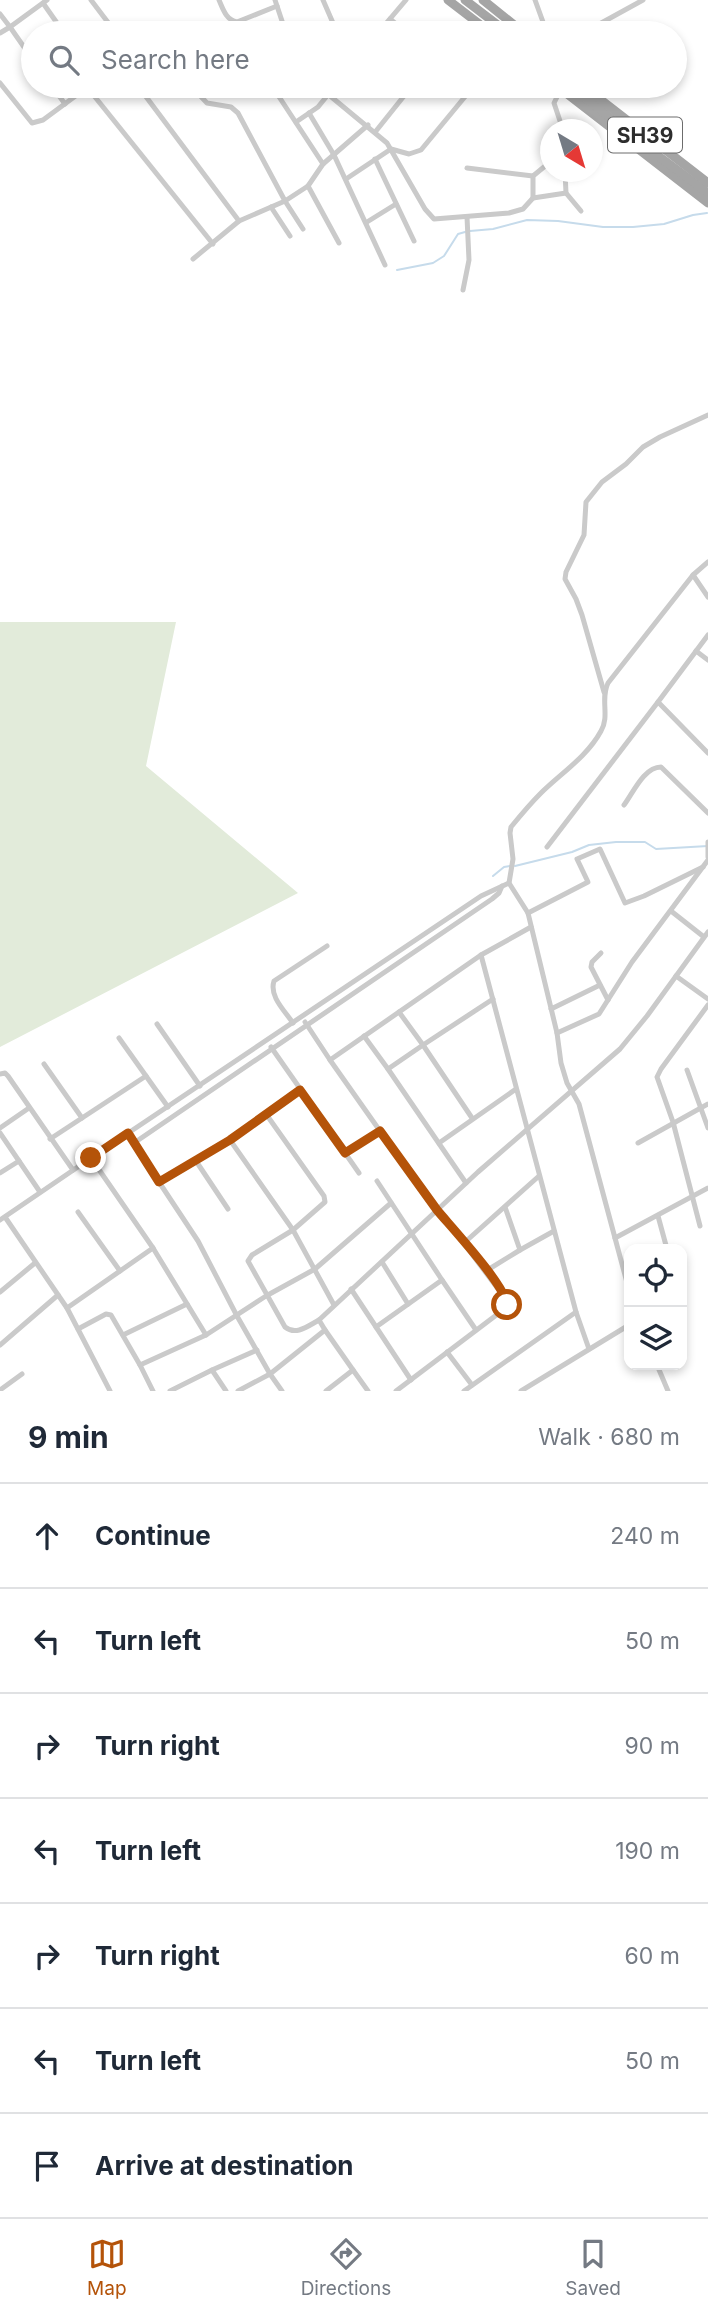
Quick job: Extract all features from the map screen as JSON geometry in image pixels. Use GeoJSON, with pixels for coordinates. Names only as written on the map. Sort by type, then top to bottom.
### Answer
{"type":"FeatureCollection","features":[{"type":"Feature","properties":{"kind":"main road"},"geometry":{"type":"LineString","coordinates":[[448,0],[475,21]]}},
{"type":"Feature","properties":{"kind":"main road"},"geometry":{"type":"LineString","coordinates":[[465,0],[492,21]]}},
{"type":"Feature","properties":{"kind":"main road"},"geometry":{"type":"LineString","coordinates":[[482,0],[509,21]]}},
{"type":"Feature","properties":{"kind":"main road","name":"SH39"},"geometry":{"type":"LineString","coordinates":[[577,98],[708,203]]}},
{"type":"Feature","properties":{"kind":"main road"},"geometry":{"type":"LineString","coordinates":[[578,98],[708,193]]}},
{"type":"Feature","properties":{"kind":"main road","name":"SH39"},"geometry":{"type":"LineString","coordinates":[[598,98],[708,183]]}},
{"type":"Feature","properties":{"kind":"street"},"geometry":{"type":"LineString","coordinates":[[91,0],[107,21]]}},
{"type":"Feature","properties":{"kind":"street"},"geometry":{"type":"LineString","coordinates":[[219,0],[231,21]]}},
{"type":"Feature","properties":{"kind":"street"},"geometry":{"type":"LineString","coordinates":[[323,0],[332,21]]}},
{"type":"Feature","properties":{"kind":"street"},"geometry":{"type":"LineString","coordinates":[[392,21],[390,19],[406,0]]}},
{"type":"Feature","properties":{"kind":"street"},"geometry":{"type":"LineString","coordinates":[[535,0],[543,21]]}},
{"type":"Feature","properties":{"kind":"street"},"geometry":{"type":"LineString","coordinates":[[605,21],[643,0]]}},
{"type":"Feature","properties":{"kind":"street"},"geometry":{"type":"LineString","coordinates":[[0,33],[44,1],[56,21]]}},
{"type":"Feature","properties":{"kind":"street"},"geometry":{"type":"LineString","coordinates":[[239,21],[276,3],[282,21]]}},
{"type":"Feature","properties":{"kind":"street"},"geometry":{"type":"LineString","coordinates":[[0,14],[21,43]]}},
{"type":"Feature","properties":{"kind":"street"},"geometry":{"type":"LineString","coordinates":[[0,83],[32,123],[43,120],[73,98]]}},
{"type":"Feature","properties":{"kind":"street"},"geometry":{"type":"LineString","coordinates":[[61,98],[65,104]]}},
{"type":"Feature","properties":{"kind":"street"},"geometry":{"type":"LineString","coordinates":[[97,98],[213,244]]}},
{"type":"Feature","properties":{"kind":"street"},"geometry":{"type":"LineString","coordinates":[[147,98],[239,221]]}},
{"type":"Feature","properties":{"kind":"street"},"geometry":{"type":"LineString","coordinates":[[202,98],[206,103],[231,107],[239,113],[285,201],[303,229]]}},
{"type":"Feature","properties":{"kind":"street"},"geometry":{"type":"LineString","coordinates":[[280,98],[323,164]]}},
{"type":"Feature","properties":{"kind":"street"},"geometry":{"type":"LineString","coordinates":[[296,122],[318,107],[326,98]]}},
{"type":"Feature","properties":{"kind":"street"},"geometry":{"type":"LineString","coordinates":[[332,98],[376,131],[391,149],[431,217],[438,220],[519,211],[533,198],[566,194]]}},
{"type":"Feature","properties":{"kind":"street"},"geometry":{"type":"LineString","coordinates":[[376,131],[403,98]]}},
{"type":"Feature","properties":{"kind":"street"},"geometry":{"type":"LineString","coordinates":[[346,179],[391,149],[409,154],[421,150],[465,98]]}},
{"type":"Feature","properties":{"kind":"street"},"geometry":{"type":"LineString","coordinates":[[557,98],[554,103],[559,119]]}},
{"type":"Feature","properties":{"kind":"street"},"geometry":{"type":"LineString","coordinates":[[309,113],[334,155],[385,265]]}},
{"type":"Feature","properties":{"kind":"street"},"geometry":{"type":"LineString","coordinates":[[192,260],[239,221],[285,201],[308,186],[323,164],[368,125]]}},
{"type":"Feature","properties":{"kind":"street"},"geometry":{"type":"LineString","coordinates":[[375,159],[414,241]]}},
{"type":"Feature","properties":{"kind":"street"},"geometry":{"type":"LineString","coordinates":[[467,169],[533,176],[540,171]]}},
{"type":"Feature","properties":{"kind":"street"},"geometry":{"type":"LineString","coordinates":[[533,176],[533,198]]}},
{"type":"Feature","properties":{"kind":"street"},"geometry":{"type":"LineString","coordinates":[[565,182],[566,194],[581,211]]}},
{"type":"Feature","properties":{"kind":"street"},"geometry":{"type":"LineString","coordinates":[[308,186],[339,243]]}},
{"type":"Feature","properties":{"kind":"street"},"geometry":{"type":"LineString","coordinates":[[367,222],[396,204]]}},
{"type":"Feature","properties":{"kind":"street"},"geometry":{"type":"LineString","coordinates":[[271,207],[290,236]]}},
{"type":"Feature","properties":{"kind":"street"},"geometry":{"type":"LineString","coordinates":[[463,290],[469,260],[467,218]]}},
{"type":"Feature","properties":{"kind":"street"},"geometry":{"type":"LineString","coordinates":[[624,1271],[579,1104],[561,1062],[557,1033],[528,913],[509,883],[513,859],[510,834],[513,825],[540,794],[565,773],[600,733],[605,722],[604,692],[582,615],[565,579],[584,536],[586,502],[602,482],[643,447],[660,436],[708,415]]}},
{"type":"Feature","properties":{"kind":"street"},"geometry":{"type":"LineString","coordinates":[[604,692],[693,575],[708,562]]}},
{"type":"Feature","properties":{"kind":"street"},"geometry":{"type":"LineString","coordinates":[[693,575],[708,597]]}},
{"type":"Feature","properties":{"kind":"street"},"geometry":{"type":"LineString","coordinates":[[547,848],[708,635]]}},
{"type":"Feature","properties":{"kind":"street"},"geometry":{"type":"LineString","coordinates":[[696,651],[708,660]]}},
{"type":"Feature","properties":{"kind":"street"},"geometry":{"type":"LineString","coordinates":[[658,702],[706,746],[708,753]]}},
{"type":"Feature","properties":{"kind":"street"},"geometry":{"type":"LineString","coordinates":[[624,805],[648,772],[655,767],[661,767],[708,813]]}},
{"type":"Feature","properties":{"kind":"street"},"geometry":{"type":"LineString","coordinates":[[557,1033],[596,1017],[632,962],[703,867],[708,856],[708,842]]}},
{"type":"Feature","properties":{"kind":"street"},"geometry":{"type":"LineString","coordinates":[[528,913],[588,883],[577,859],[600,849],[625,903],[644,897],[703,867]]}},
{"type":"Feature","properties":{"kind":"street"},"geometry":{"type":"LineString","coordinates":[[110,1391],[67,1308],[2,1219],[481,896],[509,883]]}},
{"type":"Feature","properties":{"kind":"street"},"geometry":{"type":"LineString","coordinates":[[134,1143],[496,896],[502,886]]}},
{"type":"Feature","properties":{"kind":"street"},"geometry":{"type":"LineString","coordinates":[[266,1114],[324,1196],[325,1202],[293,1230],[252,1255],[248,1261],[285,1327],[290,1331],[300,1330],[318,1320],[466,1183],[628,1040],[706,934],[671,911]]}},
{"type":"Feature","properties":{"kind":"street"},"geometry":{"type":"LineString","coordinates":[[330,1060],[481,955],[531,927]]}},
{"type":"Feature","properties":{"kind":"street"},"geometry":{"type":"LineString","coordinates":[[293,1023],[274,995],[274,981],[327,946]]}},
{"type":"Feature","properties":{"kind":"street"},"geometry":{"type":"LineString","coordinates":[[601,953],[591,965],[608,1000]]}},
{"type":"Feature","properties":{"kind":"street"},"geometry":{"type":"LineString","coordinates":[[481,955],[576,1312],[589,1349]]}},
{"type":"Feature","properties":{"kind":"street"},"geometry":{"type":"LineString","coordinates":[[676,976],[708,999]]}},
{"type":"Feature","properties":{"kind":"street"},"geometry":{"type":"LineString","coordinates":[[551,1009],[600,985]]}},
{"type":"Feature","properties":{"kind":"street"},"geometry":{"type":"LineString","coordinates":[[387,1069],[493,999]]}},
{"type":"Feature","properties":{"kind":"street"},"geometry":{"type":"LineString","coordinates":[[700,1226],[658,1074],[708,1005]]}},
{"type":"Feature","properties":{"kind":"street"},"geometry":{"type":"LineString","coordinates":[[400,1012],[472,1118]]}},
{"type":"Feature","properties":{"kind":"street"},"geometry":{"type":"LineString","coordinates":[[302,1017],[380,1131],[486,1270],[507,1303],[503,1310],[396,1391]]}},
{"type":"Feature","properties":{"kind":"street"},"geometry":{"type":"LineString","coordinates":[[157,1024],[200,1086]]}},
{"type":"Feature","properties":{"kind":"street"},"geometry":{"type":"LineString","coordinates":[[364,1036],[466,1183]]}},
{"type":"Feature","properties":{"kind":"street"},"geometry":{"type":"LineString","coordinates":[[119,1038],[168,1107]]}},
{"type":"Feature","properties":{"kind":"street"},"geometry":{"type":"LineString","coordinates":[[267,1041],[359,1173]]}},
{"type":"Feature","properties":{"kind":"street"},"geometry":{"type":"LineString","coordinates":[[44,1064],[82,1118]]}},
{"type":"Feature","properties":{"kind":"street"},"geometry":{"type":"LineString","coordinates":[[687,1070],[708,1128]]}},
{"type":"Feature","properties":{"kind":"street"},"geometry":{"type":"LineString","coordinates":[[0,1074],[5,1073],[8,1076],[73,1170]]}},
{"type":"Feature","properties":{"kind":"street"},"geometry":{"type":"LineString","coordinates":[[50,1139],[146,1076]]}},
{"type":"Feature","properties":{"kind":"street"},"geometry":{"type":"LineString","coordinates":[[439,1143],[516,1089]]}},
{"type":"Feature","properties":{"kind":"street"},"geometry":{"type":"LineString","coordinates":[[159,1182],[230,1140],[300,1090]]}},
{"type":"Feature","properties":{"kind":"street"},"geometry":{"type":"LineString","coordinates":[[638,1143],[708,1104]]}},
{"type":"Feature","properties":{"kind":"street"},"geometry":{"type":"LineString","coordinates":[[29,1108],[0,1130],[40,1192]]}},
{"type":"Feature","properties":{"kind":"street"},"geometry":{"type":"LineString","coordinates":[[159,1113],[165,1121]]}},
{"type":"Feature","properties":{"kind":"street"},"geometry":{"type":"LineString","coordinates":[[345,1153],[380,1131]]}},
{"type":"Feature","properties":{"kind":"street"},"geometry":{"type":"LineString","coordinates":[[128,1133],[198,1241],[237,1316],[282,1391]]}},
{"type":"Feature","properties":{"kind":"street"},"geometry":{"type":"LineString","coordinates":[[230,1140],[293,1230],[334,1304]]}},
{"type":"Feature","properties":{"kind":"street"},"geometry":{"type":"LineString","coordinates":[[91,1158],[153,1248],[206,1335]]}},
{"type":"Feature","properties":{"kind":"street"},"geometry":{"type":"LineString","coordinates":[[0,1173],[19,1161]]}},
{"type":"Feature","properties":{"kind":"street"},"geometry":{"type":"LineString","coordinates":[[196,1161],[228,1209]]}},
{"type":"Feature","properties":{"kind":"street"},"geometry":{"type":"LineString","coordinates":[[464,1243],[539,1176]]}},
{"type":"Feature","properties":{"kind":"street"},"geometry":{"type":"LineString","coordinates":[[377,1181],[476,1330]]}},
{"type":"Feature","properties":{"kind":"street"},"geometry":{"type":"LineString","coordinates":[[615,1238],[708,1188]]}},
{"type":"Feature","properties":{"kind":"street"},"geometry":{"type":"LineString","coordinates":[[140,1365],[206,1335],[266,1296],[315,1269],[391,1203]]}},
{"type":"Feature","properties":{"kind":"street"},"geometry":{"type":"LineString","coordinates":[[505,1207],[520,1250]]}},
{"type":"Feature","properties":{"kind":"street"},"geometry":{"type":"LineString","coordinates":[[78,1212],[120,1271]]}},
{"type":"Feature","properties":{"kind":"street"},"geometry":{"type":"LineString","coordinates":[[658,1216],[666,1244]]}},
{"type":"Feature","properties":{"kind":"street"},"geometry":{"type":"LineString","coordinates":[[486,1270],[554,1231]]}},
{"type":"Feature","properties":{"kind":"street"},"geometry":{"type":"LineString","coordinates":[[67,1308],[153,1248]]}},
{"type":"Feature","properties":{"kind":"street"},"geometry":{"type":"LineString","coordinates":[[0,1292],[35,1262]]}},
{"type":"Feature","properties":{"kind":"street"},"geometry":{"type":"LineString","coordinates":[[382,1262],[408,1304]]}},
{"type":"Feature","properties":{"kind":"street"},"geometry":{"type":"LineString","coordinates":[[376,1327],[442,1280]]}},
{"type":"Feature","properties":{"kind":"street"},"geometry":{"type":"LineString","coordinates":[[351,1289],[411,1380]]}},
{"type":"Feature","properties":{"kind":"street"},"geometry":{"type":"LineString","coordinates":[[0,1345],[58,1295]]}},
{"type":"Feature","properties":{"kind":"street"},"geometry":{"type":"LineString","coordinates":[[123,1335],[187,1304]]}},
{"type":"Feature","properties":{"kind":"street"},"geometry":{"type":"LineString","coordinates":[[464,1391],[576,1312]]}},
{"type":"Feature","properties":{"kind":"street"},"geometry":{"type":"LineString","coordinates":[[78,1329],[110,1314],[153,1391]]}},
{"type":"Feature","properties":{"kind":"street"},"geometry":{"type":"LineString","coordinates":[[318,1320],[368,1391]]}},
{"type":"Feature","properties":{"kind":"street"},"geometry":{"type":"LineString","coordinates":[[521,1391],[624,1328]]}},
{"type":"Feature","properties":{"kind":"street"},"geometry":{"type":"LineString","coordinates":[[238,1391],[271,1374],[325,1330]]}},
{"type":"Feature","properties":{"kind":"street"},"geometry":{"type":"LineString","coordinates":[[170,1391],[257,1350]]}},
{"type":"Feature","properties":{"kind":"street"},"geometry":{"type":"LineString","coordinates":[[447,1352],[472,1385]]}},
{"type":"Feature","properties":{"kind":"street"},"geometry":{"type":"LineString","coordinates":[[212,1370],[226,1391]]}},
{"type":"Feature","properties":{"kind":"street"},"geometry":{"type":"LineString","coordinates":[[326,1391],[353,1370]]}},
{"type":"Feature","properties":{"kind":"street"},"geometry":{"type":"LineString","coordinates":[[659,1370],[668,1391]]}},
{"type":"Feature","properties":{"kind":"street"},"geometry":{"type":"LineString","coordinates":[[1,1389],[22,1374]]}},
{"type":"Feature","properties":{"kind":"green space"},"geometry":{"type":"Polygon","coordinates":[[[0,622],[176,622],[146,766],[298,893],[0,1047],[0,622]]]}},
{"type":"Feature","properties":{"kind":"waterway"},"geometry":{"type":"LineString","coordinates":[[470,231],[493,229],[527,220],[633,227],[664,224],[707,213]]}},
{"type":"Feature","properties":{"kind":"waterway"},"geometry":{"type":"LineString","coordinates":[[397,270],[433,263],[444,256],[458,234],[465,232]]}},
{"type":"Feature","properties":{"kind":"waterway"},"geometry":{"type":"LineString","coordinates":[[515,866],[589,845],[616,842],[645,842],[656,849],[708,846]]}},
{"type":"Feature","properties":{"kind":"waterway"},"geometry":{"type":"LineString","coordinates":[[493,876],[504,867],[510,866]]}},
{"type":"Feature","properties":{"kind":"route"},"geometry":{"type":"LineString","coordinates":[[91,1158],[128,1133],[159,1182],[230,1140],[300,1090],[345,1153],[380,1131],[486,1270],[505,1297],[507,1305]]}}]}
